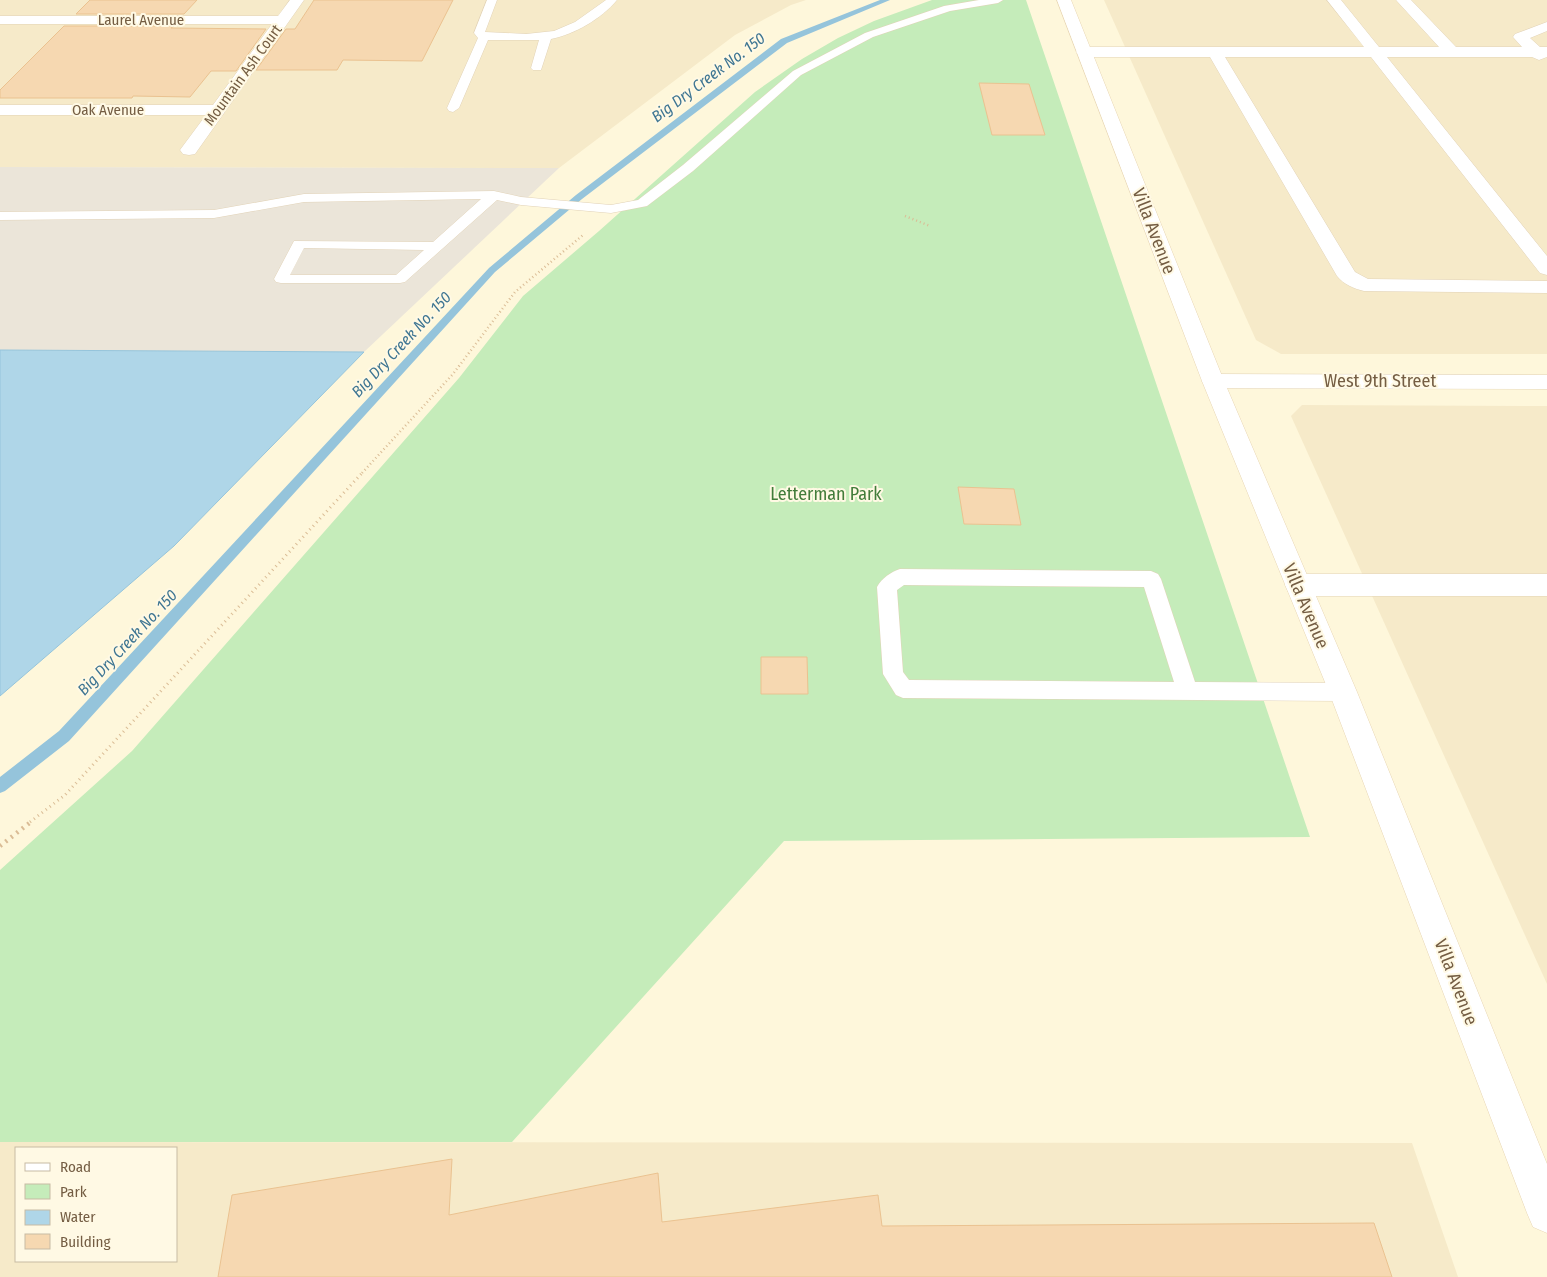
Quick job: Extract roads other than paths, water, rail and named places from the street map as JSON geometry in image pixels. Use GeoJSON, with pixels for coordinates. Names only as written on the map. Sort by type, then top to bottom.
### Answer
{"type":"FeatureCollection","features":[{"type":"Feature","properties":{"kind":"street","name":"Mountain Ash Court"},"geometry":{"type":"LineString","coordinates":[[188,150],[297,0]]}},
{"type":"Feature","properties":{"kind":"street","name":"Villa Avenue"},"geometry":{"type":"LineString","coordinates":[[1064,0],[1213,381],[1343,692],[1547,1213]]}},
{"type":"Feature","properties":{"kind":"street"},"geometry":{"type":"LineString","coordinates":[[1334,0],[1547,269]]}},
{"type":"Feature","properties":{"kind":"street"},"geometry":{"type":"LineString","coordinates":[[1403,0],[1452,52]]}},
{"type":"Feature","properties":{"kind":"street","name":"Laurel Avenue"},"geometry":{"type":"LineString","coordinates":[[0,20],[282,20]]}},
{"type":"Feature","properties":{"kind":"street"},"geometry":{"type":"LineString","coordinates":[[1547,26],[1520,37],[1541,52],[1547,63]]}},
{"type":"Feature","properties":{"kind":"street"},"geometry":{"type":"LineString","coordinates":[[1084,52],[1541,52]]}},
{"type":"Feature","properties":{"kind":"street"},"geometry":{"type":"LineString","coordinates":[[1215,52],[1347,276],[1364,285],[1547,287]]}},
{"type":"Feature","properties":{"kind":"street","name":"Oak Avenue"},"geometry":{"type":"LineString","coordinates":[[0,110],[217,110]]}},
{"type":"Feature","properties":{"kind":"street","name":"West 9th Street"},"geometry":{"type":"LineString","coordinates":[[1213,381],[1547,382]]}},
{"type":"Feature","properties":{"kind":"street"},"geometry":{"type":"LineString","coordinates":[[1298,585],[1547,585]]}},
{"type":"Feature","properties":{"kind":"lane"},"geometry":{"type":"LineString","coordinates":[[492,0],[479,33],[484,37],[546,36],[566,31],[612,0]]}},
{"type":"Feature","properties":{"kind":"lane"},"geometry":{"type":"LineString","coordinates":[[0,216],[214,214],[304,198],[494,195],[545,203],[591,207],[611,208],[642,203],[688,168],[797,73],[869,35],[948,8],[998,0]]}},
{"type":"Feature","properties":{"kind":"lane"},"geometry":{"type":"LineString","coordinates":[[537,68],[546,36]]}},
{"type":"Feature","properties":{"kind":"lane"},"geometry":{"type":"LineString","coordinates":[[454,108],[484,37]]}},
{"type":"Feature","properties":{"kind":"lane"},"geometry":{"type":"LineString","coordinates":[[437,246],[299,244],[281,279],[400,279],[437,246],[494,195]]}},
{"type":"Feature","properties":{"kind":"lane"},"geometry":{"type":"LineString","coordinates":[[1188,692],[1151,579],[900,577],[887,587],[893,674],[903,689],[1188,692],[1343,692]]}},
{"type":"Feature","properties":{"kind":"water"},"geometry":{"type":"Polygon","coordinates":[[[0,350],[364,352],[174,546],[0,696],[0,350]]]}},
{"type":"Feature","properties":{"kind":"waterway","name":"Big Dry Creek No. 150"},"geometry":{"type":"LineString","coordinates":[[0,786],[64,736],[492,270],[579,197],[784,41],[886,0]]}},
{"type":"Feature","properties":{"kind":"park label","name":"Letterman Park"},"geometry":{"type":"Point","coordinates":[826,494]}}]}
